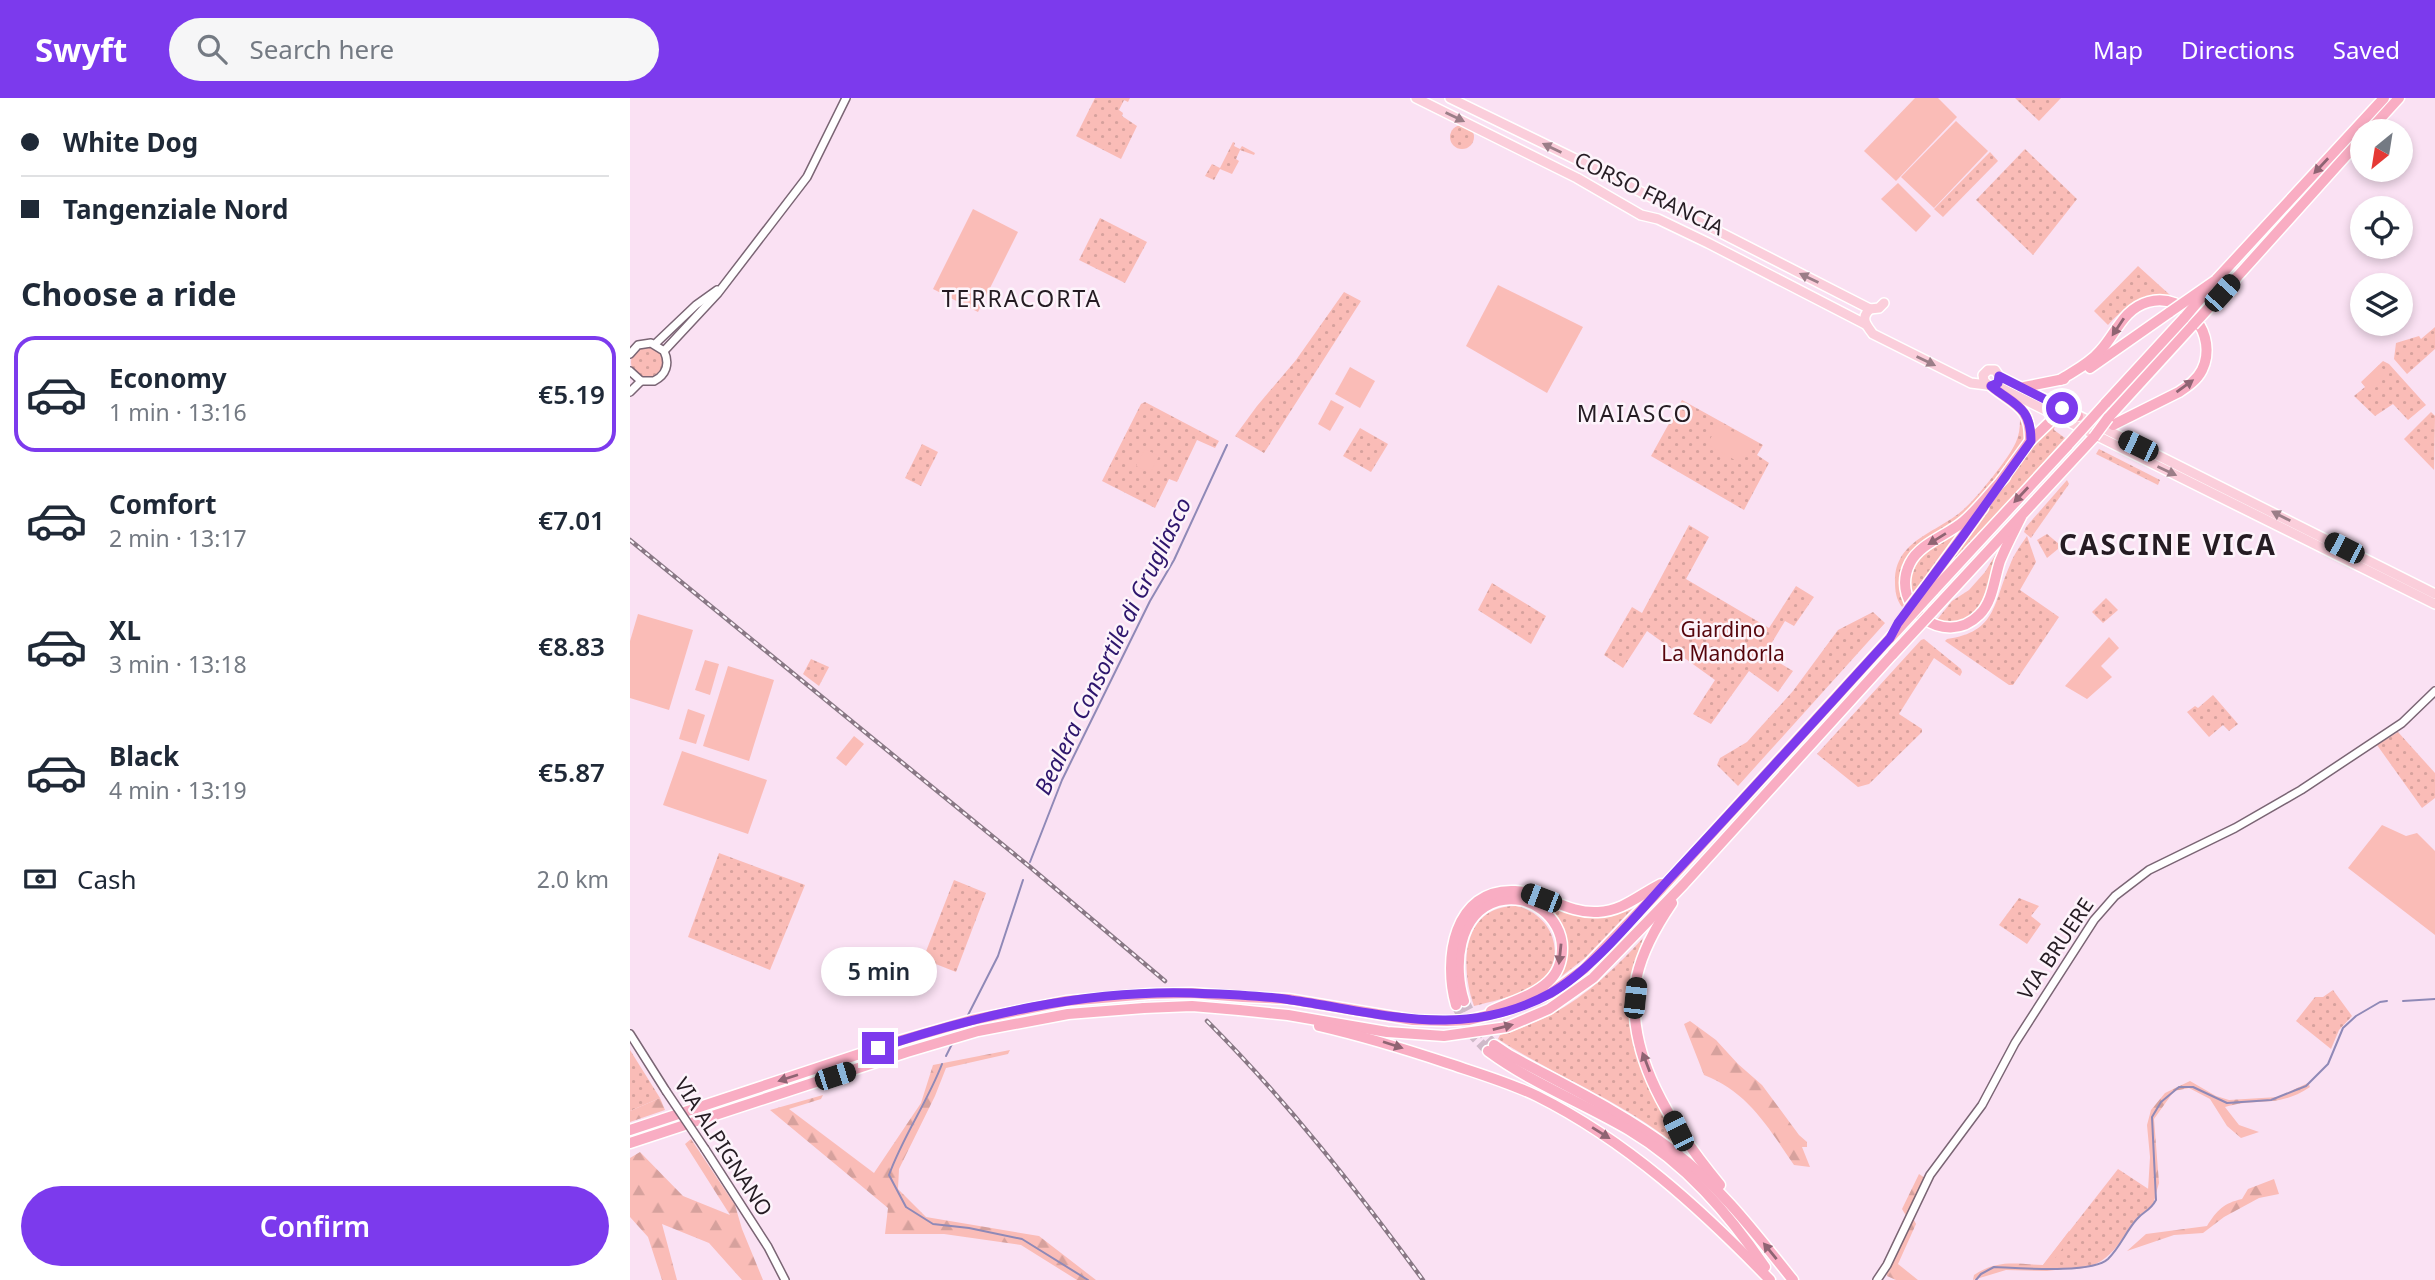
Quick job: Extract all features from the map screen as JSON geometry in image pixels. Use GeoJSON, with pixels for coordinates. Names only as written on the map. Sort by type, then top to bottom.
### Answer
{"type":"FeatureCollection","features":[{"type":"Feature","properties":{"kind":"highway"},"geometry":{"type":"LineString","coordinates":[[1266,1014],[1288,1015],[1387,1032],[1444,1036],[1507,1027],[1549,1009],[1593,978],[1684,884],[1981,556],[2021,517],[2094,437],[2189,321],[2216,280],[2384,98]]}},
{"type":"Feature","properties":{"kind":"highway"},"geometry":{"type":"LineString","coordinates":[[2380,119],[2399,98]]}},
{"type":"Feature","properties":{"kind":"highway"},"geometry":{"type":"LineString","coordinates":[[1930,588],[2105,404],[2237,276],[2350,151]]}},
{"type":"Feature","properties":{"kind":"highway"},"geometry":{"type":"LineString","coordinates":[[2024,387],[2081,374],[2216,280]]}},
{"type":"Feature","properties":{"kind":"highway"},"geometry":{"type":"LineString","coordinates":[[2060,380],[2094,358],[2132,310],[2152,301],[2180,306],[2197,320],[2204,333],[2207,349],[2201,371],[2189,385],[2094,437]]}},
{"type":"Feature","properties":{"kind":"highway"},"geometry":{"type":"LineString","coordinates":[[1993,383],[2024,409],[2030,425],[2031,441]]}},
{"type":"Feature","properties":{"kind":"highway"},"geometry":{"type":"LineString","coordinates":[[630,1130],[902,1040],[972,1020],[1066,1001],[1192,993],[1288,999],[1413,1020],[1469,1020],[1518,1007],[1551,993],[1584,969],[1890,638],[1930,588],[2031,441],[2056,416],[2078,416]]}},
{"type":"Feature","properties":{"kind":"highway"},"geometry":{"type":"LineString","coordinates":[[2004,477],[1966,520],[1913,556],[1908,566],[1904,588],[1912,608],[1930,623],[1942,627],[1963,626],[1981,614],[1991,596],[2006,547],[2021,517]]}},
{"type":"Feature","properties":{"kind":"highway"},"geometry":{"type":"LineString","coordinates":[[1479,1017],[1537,990],[1555,974],[1562,954],[1556,924],[1542,908],[1532,903],[1509,899],[1498,901],[1475,915],[1466,929],[1459,959],[1460,1003],[1450,965],[1454,938],[1465,914],[1482,899],[1504,891],[1515,891],[1577,911],[1610,911],[1630,904],[1645,892],[1667,881]]}},
{"type":"Feature","properties":{"kind":"highway"},"geometry":{"type":"LineString","coordinates":[[1684,884],[1652,936],[1637,976],[1635,998],[1638,1040],[1656,1087],[1678,1131],[1734,1202],[1747,1223]]}},
{"type":"Feature","properties":{"kind":"highway"},"geometry":{"type":"LineString","coordinates":[[630,1143],[978,1031],[1068,1014],[1192,1006],[1239,1010],[1377,1040],[1502,1081],[1558,1107],[1647,1166],[1772,1280]]}},
{"type":"Feature","properties":{"kind":"highway"},"geometry":{"type":"LineString","coordinates":[[1772,1280],[1726,1213],[1675,1163],[1632,1132],[1508,1065],[1491,1048],[1621,1115],[1654,1136],[1712,1184],[1793,1280]]}},
{"type":"Feature","properties":{"kind":"main road","name":"CORSO FRANCIA"},"geometry":{"type":"LineString","coordinates":[[1416,98],[1577,178],[1641,215],[1658,219],[1708,243],[1865,324]]}},
{"type":"Feature","properties":{"kind":"main road","name":"CORSO FRANCIA"},"geometry":{"type":"LineString","coordinates":[[1450,98],[1870,309]]}},
{"type":"Feature","properties":{"kind":"main road"},"geometry":{"type":"LineString","coordinates":[[1884,303],[1879,308],[1870,309],[1865,315],[1865,324],[1873,334],[1971,383],[2024,387],[2435,594]]}},
{"type":"Feature","properties":{"kind":"main road"},"geometry":{"type":"LineString","coordinates":[[1993,383],[2435,604]]}},
{"type":"Feature","properties":{"kind":"street"},"geometry":{"type":"LineString","coordinates":[[664,351],[745,260],[807,177],[849,98]]}},
{"type":"Feature","properties":{"kind":"street"},"geometry":{"type":"LineString","coordinates":[[655,344],[696,305],[718,290]]}},
{"type":"Feature","properties":{"kind":"street"},"geometry":{"type":"LineString","coordinates":[[630,354],[634,344],[655,344],[664,351],[667,363],[661,377],[654,381],[641,381],[630,371]]}},
{"type":"Feature","properties":{"kind":"street"},"geometry":{"type":"LineString","coordinates":[[630,392],[641,381]]}},
{"type":"Feature","properties":{"kind":"street","name":"VIA BRUERE"},"geometry":{"type":"LineString","coordinates":[[1877,1280],[1887,1265],[1930,1175],[1982,1105],[2021,1033],[2107,904],[2149,870],[2264,813],[2347,760],[2403,723],[2435,691]]}},
{"type":"Feature","properties":{"kind":"street","name":"VIA ALPIGNANO"},"geometry":{"type":"LineString","coordinates":[[630,1034],[768,1247],[785,1280]]}},
{"type":"Feature","properties":{"kind":"green space"},"geometry":{"type":"Polygon","coordinates":[[[1095,98],[1130,98],[1128,102],[1124,100],[1119,110],[1123,113],[1122,116],[1137,126],[1121,159],[1076,136],[1095,98]]]}},
{"type":"Feature","properties":{"kind":"green space"},"geometry":{"type":"Polygon","coordinates":[[[1915,98],[1938,98],[1957,117],[1896,181],[1864,151],[1915,98]]]}},
{"type":"Feature","properties":{"kind":"green space"},"geometry":{"type":"Polygon","coordinates":[[[2015,98],[2061,98],[2039,121],[2015,98]]]}},
{"type":"Feature","properties":{"kind":"green space"},"geometry":{"type":"Polygon","coordinates":[[[1956,121],[1988,151],[1934,208],[1901,177],[1956,121]]]}},
{"type":"Feature","properties":{"kind":"green space"},"geometry":{"type":"Polygon","coordinates":[[[1462,125],[1470,129],[1474,137],[1470,145],[1462,149],[1454,145],[1450,137],[1454,129],[1462,125]]]}},
{"type":"Feature","properties":{"kind":"green space"},"geometry":{"type":"Polygon","coordinates":[[[1233,142],[1234,146],[1240,149],[1242,146],[1255,153],[1254,155],[1240,150],[1236,159],[1239,161],[1232,174],[1220,169],[1214,180],[1205,176],[1212,164],[1220,168],[1233,142]]]}},
{"type":"Feature","properties":{"kind":"green space"},"geometry":{"type":"Polygon","coordinates":[[[2025,149],[2077,199],[2033,255],[1976,200],[2025,149]]]}},
{"type":"Feature","properties":{"kind":"green space"},"geometry":{"type":"Polygon","coordinates":[[[1990,152],[1998,161],[1943,217],[1934,209],[1990,152]]]}},
{"type":"Feature","properties":{"kind":"green space"},"geometry":{"type":"Polygon","coordinates":[[[1898,183],[1931,216],[1916,232],[1881,199],[1898,183]]]}},
{"type":"Feature","properties":{"kind":"green space"},"geometry":{"type":"Polygon","coordinates":[[[973,209],[1018,232],[978,312],[933,289],[973,209]]]}},
{"type":"Feature","properties":{"kind":"green space"},"geometry":{"type":"Polygon","coordinates":[[[1100,218],[1147,242],[1125,283],[1079,260],[1100,218]]]}},
{"type":"Feature","properties":{"kind":"green space"},"geometry":{"type":"Polygon","coordinates":[[[2138,266],[2170,295],[2136,302],[2108,325],[2094,311],[2138,266]]]}},
{"type":"Feature","properties":{"kind":"green space"},"geometry":{"type":"Polygon","coordinates":[[[1498,285],[1583,327],[1547,393],[1466,346],[1498,285]]]}},
{"type":"Feature","properties":{"kind":"green space"},"geometry":{"type":"Polygon","coordinates":[[[1344,292],[1361,301],[1264,453],[1235,436],[1296,360],[1344,292]]]}},
{"type":"Feature","properties":{"kind":"green space"},"geometry":{"type":"Polygon","coordinates":[[[2435,327],[2435,349],[2407,374],[2394,359],[2396,343],[2419,336],[2421,339],[2435,327]]]}},
{"type":"Feature","properties":{"kind":"green space"},"geometry":{"type":"Polygon","coordinates":[[[647,346],[658,351],[663,362],[658,373],[647,378],[636,373],[631,362],[636,351],[647,346]]]}},
{"type":"Feature","properties":{"kind":"green space"},"geometry":{"type":"Polygon","coordinates":[[[2383,361],[2389,364],[2426,405],[2408,420],[2393,404],[2375,416],[2354,396],[2365,387],[2361,382],[2383,361]]]}},
{"type":"Feature","properties":{"kind":"green space"},"geometry":{"type":"Polygon","coordinates":[[[2379,365],[2388,374],[2371,392],[2362,383],[2379,365]]]}},
{"type":"Feature","properties":{"kind":"green space"},"geometry":{"type":"Polygon","coordinates":[[[1350,367],[1375,381],[1360,408],[1335,394],[1350,367]]]}},
{"type":"Feature","properties":{"kind":"green space"},"geometry":{"type":"Polygon","coordinates":[[[1331,400],[1344,407],[1330,431],[1318,424],[1331,400]]]}},
{"type":"Feature","properties":{"kind":"green space"},"geometry":{"type":"Polygon","coordinates":[[[1682,400],[1763,445],[1757,455],[1769,463],[1744,510],[1651,456],[1682,400]]]}},
{"type":"Feature","properties":{"kind":"green space"},"geometry":{"type":"Polygon","coordinates":[[[1145,402],[1219,441],[1215,448],[1197,440],[1177,482],[1169,479],[1155,508],[1102,481],[1141,404],[1145,402]]]}},
{"type":"Feature","properties":{"kind":"green space"},"geometry":{"type":"Polygon","coordinates":[[[2431,412],[2435,416],[2434,470],[2404,439],[2431,412]]]}},
{"type":"Feature","properties":{"kind":"green space"},"geometry":{"type":"Polygon","coordinates":[[[2024,417],[2027,425],[2024,447],[1964,517],[1937,536],[1902,579],[1901,589],[1905,603],[1902,607],[1896,595],[1895,581],[1902,556],[1919,539],[1953,518],[1976,497],[2013,449],[2019,434],[2020,420],[2024,417]]]}},
{"type":"Feature","properties":{"kind":"green space"},"geometry":{"type":"Polygon","coordinates":[[[1719,424],[1752,442],[1740,463],[1707,444],[1719,424]]]}},
{"type":"Feature","properties":{"kind":"green space"},"geometry":{"type":"Polygon","coordinates":[[[2055,425],[2054,430],[2065,438],[1939,579],[2020,463],[2046,430],[2055,425]]]}},
{"type":"Feature","properties":{"kind":"green space"},"geometry":{"type":"Polygon","coordinates":[[[1360,428],[1388,444],[1371,472],[1343,456],[1360,428]]]}},
{"type":"Feature","properties":{"kind":"green space"},"geometry":{"type":"Polygon","coordinates":[[[922,444],[938,452],[921,486],[905,478],[922,444]]]}},
{"type":"Feature","properties":{"kind":"green space"},"geometry":{"type":"Polygon","coordinates":[[[1145,449],[1159,456],[1150,473],[1136,466],[1145,449]]]}},
{"type":"Feature","properties":{"kind":"green space"},"geometry":{"type":"Polygon","coordinates":[[[2099,449],[2160,480],[2158,485],[2096,454],[2099,449]]]}},
{"type":"Feature","properties":{"kind":"green space"},"geometry":{"type":"Polygon","coordinates":[[[2067,480],[2069,484],[2031,538],[2024,532],[2026,527],[2067,480]]]}},
{"type":"Feature","properties":{"kind":"green space","name":"Giardino La Mandorla"},"geometry":{"type":"Polygon","coordinates":[[[1689,525],[1709,537],[1686,579],[1769,628],[1796,586],[1814,597],[1794,626],[1785,621],[1765,654],[1793,671],[1778,692],[1749,671],[1711,724],[1693,714],[1715,680],[1647,631],[1623,668],[1604,655],[1632,607],[1642,613],[1689,525]]]}},
{"type":"Feature","properties":{"kind":"green space"},"geometry":{"type":"Polygon","coordinates":[[[1966,525],[1911,598],[1909,575],[1917,559],[1932,545],[1966,525]]]}},
{"type":"Feature","properties":{"kind":"green space"},"geometry":{"type":"Polygon","coordinates":[[[2047,534],[2059,544],[2058,549],[2047,558],[2037,540],[2047,534]]]}},
{"type":"Feature","properties":{"kind":"green space"},"geometry":{"type":"Polygon","coordinates":[[[2027,536],[2036,562],[2020,590],[2059,617],[2013,685],[2009,685],[1945,641],[1976,630],[1984,623],[1996,603],[2013,557],[2027,536]]]}},
{"type":"Feature","properties":{"kind":"green space"},"geometry":{"type":"Polygon","coordinates":[[[2000,547],[1991,587],[1976,613],[1961,622],[1936,621],[1952,601],[1969,590],[1985,572],[2000,547]]]}},
{"type":"Feature","properties":{"kind":"green space"},"geometry":{"type":"Polygon","coordinates":[[[1492,583],[1546,616],[1531,644],[1478,610],[1492,583]]]}},
{"type":"Feature","properties":{"kind":"green space"},"geometry":{"type":"Polygon","coordinates":[[[2106,598],[2118,610],[2103,623],[2092,612],[2106,598]]]}},
{"type":"Feature","properties":{"kind":"green space"},"geometry":{"type":"Polygon","coordinates":[[[1873,612],[1885,623],[1738,786],[1717,765],[1720,758],[1747,742],[1793,691],[1838,630],[1873,612]]]}},
{"type":"Feature","properties":{"kind":"green space"},"geometry":{"type":"Polygon","coordinates":[[[638,614],[693,630],[669,710],[630,698],[630,641],[638,614]]]}},
{"type":"Feature","properties":{"kind":"green space"},"geometry":{"type":"Polygon","coordinates":[[[2109,637],[2119,648],[2101,666],[2112,677],[2087,699],[2065,686],[2109,637]]]}},
{"type":"Feature","properties":{"kind":"green space"},"geometry":{"type":"Polygon","coordinates":[[[1924,639],[1962,672],[1960,676],[1934,658],[1899,714],[1922,729],[1922,732],[1869,784],[1858,787],[1817,754],[1924,639]]]}},
{"type":"Feature","properties":{"kind":"green space"},"geometry":{"type":"Polygon","coordinates":[[[811,659],[829,667],[819,686],[803,674],[811,659]]]}},
{"type":"Feature","properties":{"kind":"green space"},"geometry":{"type":"Polygon","coordinates":[[[705,660],[719,664],[710,695],[695,690],[705,660]]]}},
{"type":"Feature","properties":{"kind":"green space"},"geometry":{"type":"Polygon","coordinates":[[[728,666],[774,680],[749,761],[703,746],[728,666]]]}},
{"type":"Feature","properties":{"kind":"green space"},"geometry":{"type":"Polygon","coordinates":[[[2213,695],[2238,724],[2229,731],[2223,725],[2209,737],[2187,712],[2195,706],[2198,708],[2213,695]]]}},
{"type":"Feature","properties":{"kind":"green space"},"geometry":{"type":"Polygon","coordinates":[[[688,709],[705,715],[696,744],[679,739],[688,709]]]}},
{"type":"Feature","properties":{"kind":"green space"},"geometry":{"type":"Polygon","coordinates":[[[2398,732],[2435,773],[2435,798],[2422,808],[2377,745],[2398,732]]]}},
{"type":"Feature","properties":{"kind":"green space"},"geometry":{"type":"Polygon","coordinates":[[[854,736],[864,744],[846,766],[836,758],[854,736]]]}},
{"type":"Feature","properties":{"kind":"green space"},"geometry":{"type":"Polygon","coordinates":[[[682,751],[767,780],[748,834],[663,805],[682,751]]]}},
{"type":"Feature","properties":{"kind":"green space"},"geometry":{"type":"Polygon","coordinates":[[[2382,825],[2406,836],[2417,833],[2435,851],[2435,935],[2348,868],[2382,825]]]}},
{"type":"Feature","properties":{"kind":"green space"},"geometry":{"type":"Polygon","coordinates":[[[719,853],[805,885],[770,970],[688,937],[719,853]]]}},
{"type":"Feature","properties":{"kind":"green space"},"geometry":{"type":"Polygon","coordinates":[[[954,880],[986,893],[956,972],[923,959],[954,880]]]}},
{"type":"Feature","properties":{"kind":"green space"},"geometry":{"type":"Polygon","coordinates":[[[2019,898],[2039,906],[2031,916],[2041,924],[2027,944],[1999,925],[2019,898]]]}},
{"type":"Feature","properties":{"kind":"green space"},"geometry":{"type":"Polygon","coordinates":[[[1516,906],[1529,910],[1548,928],[1555,951],[1553,964],[1547,975],[1529,989],[1474,1006],[1467,974],[1469,941],[1484,916],[1498,909],[1516,906]]]}},
{"type":"Feature","properties":{"kind":"green space"},"geometry":{"type":"Polygon","coordinates":[[[1548,907],[1570,914],[1590,916],[1610,915],[1632,909],[1585,958],[1558,979],[1565,959],[1565,941],[1560,924],[1548,907]]]}},
{"type":"Feature","properties":{"kind":"green space"},"geometry":{"type":"Polygon","coordinates":[[[1643,938],[1632,977],[1632,1034],[1641,1063],[1683,1151],[1617,1105],[1498,1039],[1500,1035],[1542,1019],[1579,997],[1643,938]]]}},
{"type":"Feature","properties":{"kind":"green space"},"geometry":{"type":"Polygon","coordinates":[[[2333,990],[2352,1016],[2339,1030],[2331,1049],[2296,1021],[2315,997],[2323,997],[2333,990]]]}},
{"type":"Feature","properties":{"kind":"green space"},"geometry":{"type":"Polygon","coordinates":[[[1690,1021],[1716,1040],[1762,1085],[1807,1142],[1807,1147],[1802,1147],[1810,1167],[1794,1165],[1766,1124],[1745,1101],[1719,1082],[1704,1075],[1684,1024],[1690,1021]]]}},
{"type":"Feature","properties":{"kind":"green space"},"geometry":{"type":"Polygon","coordinates":[[[630,1050],[660,1098],[630,1111],[630,1050]]]}},
{"type":"Feature","properties":{"kind":"green space"},"geometry":{"type":"Polygon","coordinates":[[[1010,1050],[1008,1054],[946,1068],[899,1169],[898,1189],[926,1217],[1039,1236],[1096,1280],[1077,1280],[1021,1245],[944,1234],[885,1234],[888,1208],[770,1110],[823,1095],[821,1099],[789,1109],[874,1173],[921,1103],[933,1065],[1010,1050]]]}},
{"type":"Feature","properties":{"kind":"green space"},"geometry":{"type":"Polygon","coordinates":[[[2190,1081],[2229,1100],[2278,1097],[2308,1083],[2310,1087],[2287,1098],[2225,1107],[2239,1125],[2259,1132],[2241,1138],[2227,1126],[2210,1099],[2189,1088],[2174,1091],[2154,1119],[2159,1183],[2152,1207],[2147,1207],[2150,1157],[2147,1125],[2151,1110],[2165,1093],[2190,1081]]]}},
{"type":"Feature","properties":{"kind":"green space"},"geometry":{"type":"Polygon","coordinates":[[[660,1098],[665,1110],[630,1122],[630,1111],[660,1098]]]}},
{"type":"Feature","properties":{"kind":"green space"},"geometry":{"type":"Polygon","coordinates":[[[691,1139],[735,1205],[763,1280],[742,1280],[709,1243],[662,1224],[677,1280],[662,1280],[648,1237],[630,1217],[630,1158],[640,1152],[683,1196],[730,1215],[685,1144],[691,1139]]]}},
{"type":"Feature","properties":{"kind":"green space"},"geometry":{"type":"Polygon","coordinates":[[[2118,1169],[2156,1194],[2152,1207],[2137,1219],[2117,1246],[2100,1262],[2069,1269],[2043,1265],[2118,1169]]]}},
{"type":"Feature","properties":{"kind":"green space"},"geometry":{"type":"Polygon","coordinates":[[[1919,1174],[1928,1180],[1911,1214],[1916,1224],[1898,1264],[1918,1280],[1896,1280],[1887,1276],[1887,1265],[1908,1219],[1902,1209],[1919,1174]]]}},
{"type":"Feature","properties":{"kind":"green space"},"geometry":{"type":"Polygon","coordinates":[[[2274,1179],[2279,1194],[2259,1198],[2224,1217],[2203,1233],[2174,1235],[2127,1251],[2146,1234],[2207,1226],[2221,1208],[2242,1199],[2248,1189],[2274,1179]]]}},
{"type":"Feature","properties":{"kind":"green space"},"geometry":{"type":"Polygon","coordinates":[[[2069,1231],[2073,1235],[2049,1266],[2072,1268],[2047,1271],[2006,1270],[1973,1280],[1974,1275],[1999,1265],[2043,1265],[2069,1231]]]}},
{"type":"Feature","properties":{"kind":"waterway","name":"Bealera Consortile di Grugliasco"},"geometry":{"type":"LineString","coordinates":[[1030,862],[1062,780],[1150,601],[1174,560],[1227,445]]}},
{"type":"Feature","properties":{"kind":"waterway","name":"Bealera Consortile di Grugliasco"},"geometry":{"type":"LineString","coordinates":[[966,1019],[998,956],[1023,880]]}},
{"type":"Feature","properties":{"kind":"waterway"},"geometry":{"type":"LineString","coordinates":[[2403,1001],[2435,999]]}},
{"type":"Feature","properties":{"kind":"waterway"},"geometry":{"type":"LineString","coordinates":[[1976,1280],[1994,1267],[2087,1267],[2108,1259],[2133,1224],[2156,1200],[2152,1117],[2161,1102],[2179,1087],[2193,1087],[2227,1103],[2271,1100],[2306,1086],[2328,1064],[2343,1028],[2356,1016],[2380,1002],[2387,1001]]}},
{"type":"Feature","properties":{"kind":"waterway","name":"Bealera Consortile di Grugliasco"},"geometry":{"type":"LineString","coordinates":[[946,1056],[953,1042]]}},
{"type":"Feature","properties":{"kind":"waterway","name":"Bealera Consortile di Grugliasco"},"geometry":{"type":"LineString","coordinates":[[942,1064],[889,1175],[906,1207],[933,1224],[1022,1239],[1088,1280]]}},
{"type":"Feature","properties":{"kind":"tunnel"},"geometry":{"type":"LineString","coordinates":[[1464,1001],[1478,1028],[1494,1045]]}},
{"type":"Feature","properties":{"kind":"tunnel"},"geometry":{"type":"LineString","coordinates":[[1456,1005],[1470,1032],[1488,1051]]}},
{"type":"Feature","properties":{"kind":"railway"},"geometry":{"type":"LineString","coordinates":[[630,540],[1165,981]]}},
{"type":"Feature","properties":{"kind":"railway"},"geometry":{"type":"LineString","coordinates":[[1207,1021],[1237,1051],[1320,1146],[1423,1280]]}},
{"type":"Feature","properties":{"kind":"district","name":"TERRACORTA"},"geometry":{"type":"Point","coordinates":[1022,299]}},
{"type":"Feature","properties":{"kind":"district","name":"MAIASCO"},"geometry":{"type":"Point","coordinates":[1635,414]}},
{"type":"Feature","properties":{"kind":"district","name":"CASCINE VICA"},"geometry":{"type":"Point","coordinates":[2168,545]}},
{"type":"Feature","properties":{"kind":"route"},"geometry":{"type":"LineString","coordinates":[[878,1048],[972,1020],[1018,1010],[1066,1001],[1149,994],[1192,993],[1288,999],[1383,1016],[1447,1021],[1469,1020],[1505,1012],[1551,993],[1584,969],[1662,888],[1890,638],[1898,623],[2031,441],[2030,425],[2024,409],[1991,386],[1998,383],[1999,376],[2062,408]]}}]}
